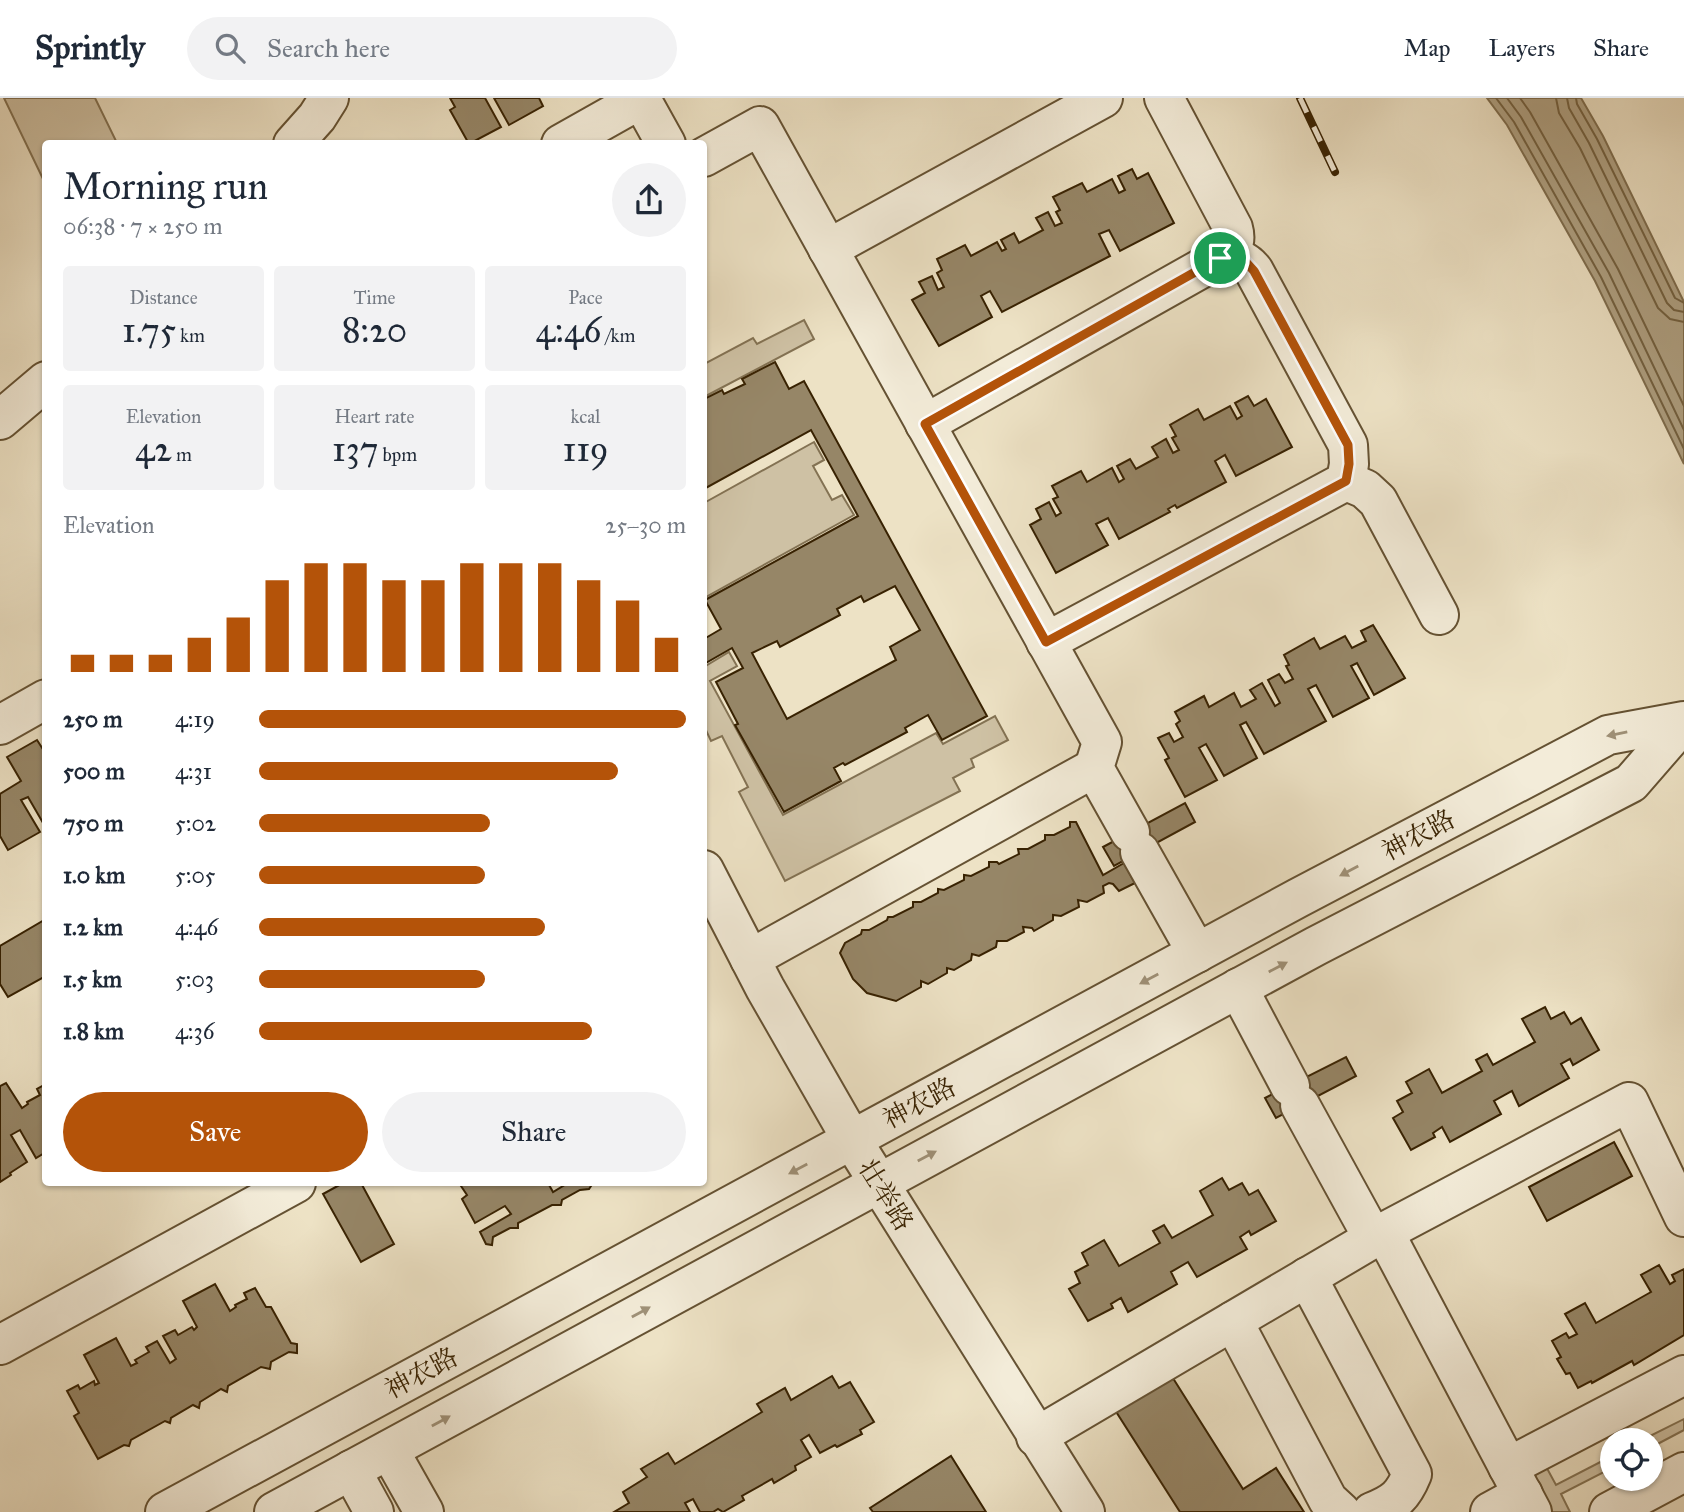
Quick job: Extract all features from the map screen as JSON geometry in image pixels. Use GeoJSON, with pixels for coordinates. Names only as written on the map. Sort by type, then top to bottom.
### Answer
{"type":"FeatureCollection","features":[{"type":"Feature","properties":{"kind":"street"},"geometry":{"type":"LineString","coordinates":[[828,249],[1103,98]]}},
{"type":"Feature","properties":{"kind":"street"},"geometry":{"type":"LineString","coordinates":[[925,424],[1220,258],[1234,246],[1233,228],[1164,98]]}},
{"type":"Feature","properties":{"kind":"street"},"geometry":{"type":"LineString","coordinates":[[568,140],[641,99],[664,140]]}},
{"type":"Feature","properties":{"kind":"street"},"geometry":{"type":"LineString","coordinates":[[707,155],[760,126],[1102,742],[1094,768],[750,959]]}},
{"type":"Feature","properties":{"kind":"street"},"geometry":{"type":"LineString","coordinates":[[1220,258],[1244,260],[1254,271],[1348,445],[1346,481]]}},
{"type":"Feature","properties":{"kind":"street"},"geometry":{"type":"LineString","coordinates":[[0,420],[42,383]]}},
{"type":"Feature","properties":{"kind":"street"},"geometry":{"type":"LineString","coordinates":[[1346,481],[1365,489],[1378,501],[1439,615]]}},
{"type":"Feature","properties":{"kind":"street"},"geometry":{"type":"LineString","coordinates":[[1046,642],[1346,481]]}},
{"type":"Feature","properties":{"kind":"street"},"geometry":{"type":"LineString","coordinates":[[0,725],[42,701]]}},
{"type":"Feature","properties":{"kind":"street","name":"神农路"},"geometry":{"type":"LineString","coordinates":[[165,1512],[1197,953],[1608,735],[1684,721]]}},
{"type":"Feature","properties":{"kind":"street","name":"神农路"},"geometry":{"type":"LineString","coordinates":[[274,1512],[1238,988],[1631,783],[1684,721]]}},
{"type":"Feature","properties":{"kind":"street"},"geometry":{"type":"LineString","coordinates":[[1094,768],[1197,953]]}},
{"type":"Feature","properties":{"kind":"street","name":"壮举路"},"geometry":{"type":"LineString","coordinates":[[707,876],[750,959],[852,1140],[1085,1512]]}},
{"type":"Feature","properties":{"kind":"street"},"geometry":{"type":"LineString","coordinates":[[1238,988],[1295,1095],[1378,1235],[1521,1491]]}},
{"type":"Feature","properties":{"kind":"street"},"geometry":{"type":"LineString","coordinates":[[1036,1437],[1378,1235],[1629,1102],[1684,1217]]}},
{"type":"Feature","properties":{"kind":"street"},"geometry":{"type":"LineString","coordinates":[[0,1345],[291,1186]]}},
{"type":"Feature","properties":{"kind":"street"},"geometry":{"type":"LineString","coordinates":[[1307,1277],[1412,1474],[1405,1492],[1389,1506],[1372,1512]]}},
{"type":"Feature","properties":{"kind":"street"},"geometry":{"type":"LineString","coordinates":[[1233,1321],[1328,1500],[1341,1512]]}},
{"type":"Feature","properties":{"kind":"street"},"geometry":{"type":"LineString","coordinates":[[1490,1512],[1684,1375]]}},
{"type":"Feature","properties":{"kind":"street"},"geometry":{"type":"LineString","coordinates":[[389,1450],[424,1512]]}},
{"type":"Feature","properties":{"kind":"street"},"geometry":{"type":"LineString","coordinates":[[351,1470],[374,1512]]}},
{"type":"Feature","properties":{"kind":"street"},"geometry":{"type":"LineString","coordinates":[[1609,1512],[1684,1472]]}},
{"type":"Feature","properties":{"kind":"shaded area"},"geometry":{"type":"Polygon","coordinates":[[[4,98],[95,98],[116,140],[42,140],[42,177],[4,98]]]}},
{"type":"Feature","properties":{"kind":"shaded area"},"geometry":{"type":"Polygon","coordinates":[[[804,320],[814,339],[707,395],[707,362],[753,338],[757,344],[804,320]]]}},
{"type":"Feature","properties":{"kind":"shaded area"},"geometry":{"type":"Polygon","coordinates":[[[814,442],[824,460],[813,466],[832,500],[842,495],[854,515],[707,596],[707,501],[814,442]]]}},
{"type":"Feature","properties":{"kind":"shaded area"},"geometry":{"type":"Polygon","coordinates":[[[729,652],[737,666],[710,681],[783,815],[936,733],[943,744],[995,716],[1008,740],[971,759],[974,767],[953,778],[960,791],[785,881],[739,792],[748,787],[722,736],[711,741],[707,732],[707,665],[729,652]]]}},
{"type":"Feature","properties":{"kind":"shaded area"},"geometry":{"type":"Polygon","coordinates":[[[1684,1419],[1684,1430],[1663,1441],[1663,1430],[1684,1419]]]}},
{"type":"Feature","properties":{"kind":"shaded area"},"geometry":{"type":"Polygon","coordinates":[[[1543,1461],[1556,1485],[1600,1462],[1600,1474],[1561,1494],[1570,1512],[1548,1512],[1533,1481],[1535,1471],[1543,1461]]]}},
{"type":"Feature","properties":{"kind":"water"},"geometry":{"type":"Polygon","coordinates":[[[1487,98],[1581,98],[1603,136],[1684,302],[1684,464],[1595,281],[1507,125],[1487,98]]]}},
{"type":"Feature","properties":{"kind":"building"},"geometry":{"type":"Polygon","coordinates":[[[450,98],[485,98],[501,127],[477,140],[467,140],[450,110],[455,107],[450,98]]]}},
{"type":"Feature","properties":{"kind":"building"},"geometry":{"type":"Polygon","coordinates":[[[494,98],[539,98],[543,106],[509,125],[494,98]]]}},
{"type":"Feature","properties":{"kind":"building"},"geometry":{"type":"Polygon","coordinates":[[[1132,169],[1137,179],[1148,173],[1174,223],[1120,251],[1109,230],[1099,234],[1110,256],[1002,312],[990,291],[981,296],[992,317],[939,346],[912,300],[925,293],[919,282],[932,276],[938,290],[944,287],[937,273],[942,270],[937,259],[965,245],[971,256],[997,242],[1002,251],[1006,249],[1001,240],[1014,233],[1019,243],[1043,230],[1036,218],[1048,212],[1055,226],[1062,223],[1056,212],[1060,210],[1053,197],[1082,183],[1087,192],[1112,179],[1119,193],[1125,190],[1118,176],[1132,169]]]}},
{"type":"Feature","properties":{"kind":"building"},"geometry":{"type":"Polygon","coordinates":[[[775,362],[789,389],[804,381],[987,716],[942,740],[928,715],[905,728],[907,732],[845,765],[843,763],[834,768],[841,781],[784,812],[735,725],[738,724],[716,682],[743,668],[732,648],[707,662],[707,637],[721,629],[707,599],[858,516],[811,430],[707,487],[707,398],[722,390],[724,394],[745,384],[742,379],[775,362]],[[895,586],[864,602],[861,596],[837,609],[840,615],[780,647],[777,641],[752,653],[787,719],[896,660],[890,647],[920,630],[895,586]]]}},
{"type":"Feature","properties":{"kind":"building"},"geometry":{"type":"Polygon","coordinates":[[[1248,396],[1254,406],[1266,399],[1292,447],[1236,476],[1225,455],[1215,461],[1226,482],[1177,508],[1175,505],[1168,509],[1170,512],[1119,539],[1108,518],[1096,524],[1108,545],[1056,573],[1030,525],[1041,519],[1036,509],[1049,502],[1056,516],[1061,513],[1053,499],[1058,497],[1052,486],[1081,471],[1087,482],[1112,468],[1119,482],[1124,479],[1117,466],[1130,459],[1136,469],[1158,457],[1152,447],[1166,439],[1173,453],[1179,450],[1172,438],[1176,436],[1170,425],[1198,409],[1204,420],[1230,406],[1237,419],[1242,416],[1235,403],[1248,396]]]}},
{"type":"Feature","properties":{"kind":"building"},"geometry":{"type":"Polygon","coordinates":[[[1373,625],[1405,678],[1374,695],[1357,663],[1351,666],[1369,698],[1333,717],[1316,685],[1308,689],[1326,721],[1264,754],[1246,722],[1240,725],[1257,758],[1224,776],[1206,744],[1199,748],[1217,780],[1185,797],[1165,760],[1169,758],[1158,738],[1169,733],[1174,742],[1183,737],[1176,724],[1180,721],[1175,712],[1204,696],[1209,707],[1234,693],[1241,707],[1256,699],[1250,690],[1262,683],[1275,706],[1280,703],[1268,680],[1279,674],[1285,683],[1293,679],[1284,655],[1314,638],[1320,649],[1345,636],[1352,648],[1366,641],[1361,631],[1373,625]]]}},
{"type":"Feature","properties":{"kind":"building"},"geometry":{"type":"Polygon","coordinates":[[[37,740],[42,748],[42,821],[28,797],[21,800],[40,832],[8,850],[0,836],[0,794],[21,781],[7,757],[37,740]]]}},
{"type":"Feature","properties":{"kind":"building"},"geometry":{"type":"Polygon","coordinates":[[[1185,803],[1195,822],[1114,866],[1103,847],[1185,803]]]}},
{"type":"Feature","properties":{"kind":"building"},"geometry":{"type":"Polygon","coordinates":[[[1070,822],[1076,822],[1103,875],[1124,863],[1135,883],[1119,891],[1109,883],[1103,886],[1104,893],[1087,902],[1078,900],[1079,907],[1061,916],[1053,915],[1053,920],[1034,931],[1032,928],[1023,927],[1024,932],[1007,941],[997,941],[996,947],[979,956],[972,954],[971,960],[954,970],[947,968],[947,973],[928,984],[921,981],[921,987],[896,1001],[867,993],[853,979],[840,953],[845,943],[861,934],[862,930],[869,930],[888,917],[913,907],[913,902],[921,902],[938,893],[938,889],[944,890],[964,880],[964,875],[971,876],[989,867],[989,862],[999,864],[1019,854],[1018,849],[1028,849],[1045,840],[1045,835],[1054,835],[1070,827],[1070,822]]]}},
{"type":"Feature","properties":{"kind":"building"},"geometry":{"type":"Polygon","coordinates":[[[42,921],[42,978],[8,997],[0,984],[0,946],[42,921]]]}},
{"type":"Feature","properties":{"kind":"building"},"geometry":{"type":"Polygon","coordinates":[[[1545,1007],[1551,1019],[1564,1012],[1571,1024],[1581,1018],[1599,1050],[1573,1065],[1570,1059],[1561,1064],[1569,1078],[1519,1106],[1512,1091],[1494,1101],[1501,1114],[1450,1142],[1442,1127],[1433,1133],[1435,1137],[1411,1150],[1393,1118],[1403,1112],[1397,1101],[1412,1093],[1406,1082],[1429,1069],[1442,1093],[1482,1071],[1476,1060],[1487,1054],[1493,1065],[1535,1042],[1522,1019],[1545,1007]]]}},
{"type":"Feature","properties":{"kind":"building"},"geometry":{"type":"Polygon","coordinates":[[[1346,1057],[1356,1076],[1276,1118],[1265,1098],[1346,1057]]]}},
{"type":"Feature","properties":{"kind":"building"},"geometry":{"type":"Polygon","coordinates":[[[6,1083],[22,1108],[40,1095],[37,1089],[42,1086],[42,1154],[36,1158],[20,1130],[11,1135],[27,1162],[0,1182],[0,1086],[6,1083]]]}},
{"type":"Feature","properties":{"kind":"building"},"geometry":{"type":"Polygon","coordinates":[[[1614,1142],[1632,1176],[1547,1221],[1529,1187],[1614,1142]]]}},
{"type":"Feature","properties":{"kind":"building"},"geometry":{"type":"Polygon","coordinates":[[[1222,1178],[1229,1190],[1242,1183],[1249,1195],[1258,1190],[1276,1221],[1251,1235],[1249,1231],[1240,1237],[1247,1249],[1197,1277],[1188,1262],[1171,1272],[1177,1284],[1128,1312],[1121,1298],[1111,1304],[1113,1308],[1088,1321],[1069,1289],[1080,1283],[1075,1272],[1088,1265],[1082,1253],[1104,1240],[1119,1266],[1160,1243],[1153,1231],[1164,1225],[1172,1238],[1213,1215],[1200,1191],[1222,1178]]]}},
{"type":"Feature","properties":{"kind":"building"},"geometry":{"type":"Polygon","coordinates":[[[338,1186],[363,1186],[394,1244],[361,1262],[323,1194],[338,1186]]]}},
{"type":"Feature","properties":{"kind":"building"},"geometry":{"type":"Polygon","coordinates":[[[461,1186],[550,1186],[553,1192],[563,1186],[591,1186],[562,1200],[561,1205],[552,1205],[518,1223],[518,1228],[510,1228],[493,1237],[492,1245],[486,1244],[480,1232],[511,1214],[505,1206],[475,1223],[462,1199],[467,1195],[461,1186]]]}},
{"type":"Feature","properties":{"kind":"building"},"geometry":{"type":"Polygon","coordinates":[[[1659,1265],[1670,1284],[1675,1281],[1672,1275],[1684,1269],[1684,1335],[1634,1365],[1632,1361],[1578,1388],[1570,1373],[1566,1374],[1557,1359],[1561,1357],[1552,1341],[1566,1333],[1569,1338],[1577,1334],[1565,1314],[1585,1303],[1596,1323],[1651,1292],[1641,1275],[1659,1265]]]}},
{"type":"Feature","properties":{"kind":"building"},"geometry":{"type":"Polygon","coordinates":[[[215,1284],[230,1311],[247,1299],[244,1293],[255,1288],[266,1307],[271,1307],[291,1343],[297,1344],[297,1353],[289,1352],[271,1362],[270,1369],[261,1367],[228,1386],[227,1392],[221,1389],[200,1402],[199,1408],[193,1405],[171,1418],[170,1423],[165,1421],[131,1440],[129,1446],[124,1445],[98,1459],[74,1416],[79,1413],[67,1391],[78,1385],[80,1389],[94,1381],[95,1385],[99,1383],[84,1355],[116,1338],[131,1366],[137,1363],[135,1360],[149,1352],[146,1347],[157,1341],[170,1363],[176,1359],[163,1336],[175,1330],[178,1335],[197,1327],[183,1301],[215,1284]]]}},
{"type":"Feature","properties":{"kind":"building"},"geometry":{"type":"Polygon","coordinates":[[[1171,1375],[1243,1489],[1276,1468],[1304,1512],[1180,1512],[1115,1410],[1171,1375]]]}},
{"type":"Feature","properties":{"kind":"building"},"geometry":{"type":"Polygon","coordinates":[[[832,1376],[839,1388],[850,1382],[874,1422],[860,1430],[862,1434],[820,1453],[809,1435],[801,1440],[811,1457],[774,1483],[772,1479],[742,1496],[744,1500],[723,1512],[718,1509],[713,1512],[700,1512],[693,1499],[685,1503],[690,1512],[614,1512],[629,1503],[623,1492],[647,1477],[641,1469],[668,1453],[675,1464],[762,1412],[757,1404],[785,1388],[791,1400],[832,1376]]]}},
{"type":"Feature","properties":{"kind":"building"},"geometry":{"type":"Polygon","coordinates":[[[951,1456],[986,1512],[873,1512],[870,1508],[951,1456]]]}},
{"type":"Feature","properties":{"kind":"railway"},"geometry":{"type":"LineString","coordinates":[[1300,98],[1335,172]]}},
{"type":"Feature","properties":{"kind":"route"},"geometry":{"type":"LineString","coordinates":[[1220,258],[1244,260],[1254,271],[1348,445],[1346,481],[1046,642],[925,424],[1220,258]]}}]}
